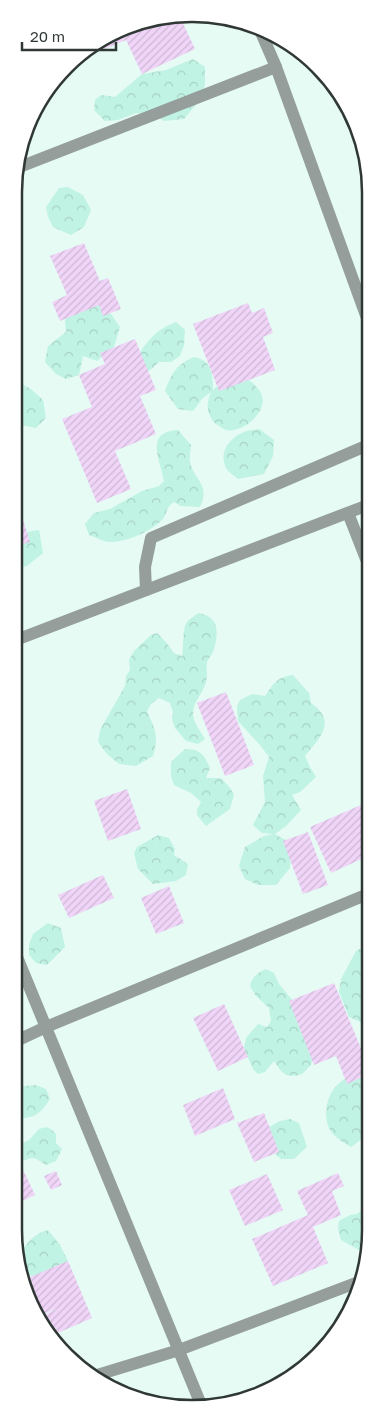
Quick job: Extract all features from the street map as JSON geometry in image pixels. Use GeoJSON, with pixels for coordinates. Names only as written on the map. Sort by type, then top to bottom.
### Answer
{"type":"FeatureCollection","features":[{"type":"Feature","properties":{"kind":"street"},"geometry":{"type":"LineString","coordinates":[[264,38],[276,67],[362,304]]}},
{"type":"Feature","properties":{"kind":"street"},"geometry":{"type":"LineString","coordinates":[[25,165],[276,67]]}},
{"type":"Feature","properties":{"kind":"street"},"geometry":{"type":"LineString","coordinates":[[146,590],[145,567],[151,538],[362,447]]}},
{"type":"Feature","properties":{"kind":"street"},"geometry":{"type":"LineString","coordinates":[[22,638],[362,507]]}},
{"type":"Feature","properties":{"kind":"street"},"geometry":{"type":"LineString","coordinates":[[348,513],[362,549]]}},
{"type":"Feature","properties":{"kind":"street"},"geometry":{"type":"LineString","coordinates":[[22,1038],[362,896]]}},
{"type":"Feature","properties":{"kind":"street"},"geometry":{"type":"LineString","coordinates":[[22,969],[199,1400]]}},
{"type":"Feature","properties":{"kind":"street"},"geometry":{"type":"LineString","coordinates":[[101,1374],[179,1350],[353,1284]]}},
{"type":"Feature","properties":{"kind":"green space"},"geometry":{"type":"Polygon","coordinates":[[[193,59],[205,67],[205,85],[198,102],[184,119],[164,121],[153,114],[136,113],[118,120],[105,121],[94,110],[95,100],[101,95],[115,97],[142,74],[166,70],[193,59]]]}},
{"type":"Feature","properties":{"kind":"green space"},"geometry":{"type":"Polygon","coordinates":[[[68,187],[83,195],[91,210],[84,227],[71,235],[53,227],[46,207],[59,188],[68,187]]]}},
{"type":"Feature","properties":{"kind":"green space"},"geometry":{"type":"Polygon","coordinates":[[[99,304],[111,314],[120,327],[114,347],[97,361],[83,356],[79,375],[66,379],[56,374],[45,362],[48,346],[66,332],[65,320],[69,311],[99,304]]]}},
{"type":"Feature","properties":{"kind":"green space"},"geometry":{"type":"Polygon","coordinates":[[[176,322],[185,330],[184,345],[180,356],[171,362],[159,362],[149,371],[139,364],[138,355],[150,339],[158,331],[176,322]]]}},
{"type":"Feature","properties":{"kind":"green space"},"geometry":{"type":"Polygon","coordinates":[[[194,357],[205,361],[208,365],[213,379],[213,390],[229,375],[246,378],[259,390],[262,404],[259,412],[248,424],[241,428],[226,430],[213,421],[208,411],[211,392],[202,399],[193,411],[178,409],[165,391],[175,370],[194,357]]]}},
{"type":"Feature","properties":{"kind":"green space"},"geometry":{"type":"Polygon","coordinates":[[[22,384],[31,389],[43,400],[46,418],[36,428],[22,425],[22,384]]]}},
{"type":"Feature","properties":{"kind":"green space"},"geometry":{"type":"Polygon","coordinates":[[[259,429],[274,440],[273,456],[264,474],[238,479],[228,471],[225,465],[224,452],[230,441],[241,433],[259,429]]]}},
{"type":"Feature","properties":{"kind":"green space"},"geometry":{"type":"Polygon","coordinates":[[[178,430],[191,445],[190,462],[204,493],[200,507],[181,506],[174,502],[163,519],[156,525],[136,536],[121,541],[108,542],[89,535],[85,524],[94,513],[110,509],[142,491],[159,486],[164,481],[158,456],[158,441],[167,432],[178,430]]]}},
{"type":"Feature","properties":{"kind":"green space"},"geometry":{"type":"Polygon","coordinates":[[[39,530],[43,553],[27,566],[22,567],[22,538],[26,532],[39,530]]]}},
{"type":"Feature","properties":{"kind":"green space"},"geometry":{"type":"Polygon","coordinates":[[[198,613],[205,615],[214,622],[217,633],[213,652],[207,662],[206,682],[193,709],[194,720],[205,739],[198,744],[186,741],[175,728],[170,703],[159,698],[151,704],[147,711],[155,733],[156,743],[153,756],[136,766],[119,764],[107,754],[98,742],[100,730],[125,686],[126,676],[130,670],[129,660],[134,651],[151,635],[157,633],[174,653],[182,656],[185,625],[198,613]]]}},
{"type":"Feature","properties":{"kind":"green space"},"geometry":{"type":"Polygon","coordinates":[[[293,675],[309,693],[311,703],[319,710],[325,723],[321,736],[305,756],[316,777],[300,792],[292,795],[301,810],[286,826],[275,834],[292,844],[290,868],[276,885],[258,885],[245,879],[239,866],[245,847],[264,836],[273,834],[262,833],[253,825],[265,802],[263,776],[269,757],[238,721],[237,706],[240,700],[252,694],[265,696],[276,682],[283,677],[293,675]]]}},
{"type":"Feature","properties":{"kind":"green space"},"geometry":{"type":"Polygon","coordinates":[[[185,749],[201,753],[210,768],[206,778],[221,778],[234,795],[230,809],[206,826],[197,815],[201,802],[191,793],[174,785],[171,776],[171,762],[185,749]]]}},
{"type":"Feature","properties":{"kind":"green space"},"geometry":{"type":"Polygon","coordinates":[[[158,835],[169,838],[175,849],[174,855],[188,864],[186,875],[176,881],[153,884],[138,869],[134,853],[137,847],[158,835]]]}},
{"type":"Feature","properties":{"kind":"green space"},"geometry":{"type":"Polygon","coordinates":[[[48,923],[61,928],[65,947],[47,965],[36,963],[29,955],[29,945],[33,934],[48,923]]]}},
{"type":"Feature","properties":{"kind":"green space"},"geometry":{"type":"Polygon","coordinates":[[[362,948],[362,1023],[349,1017],[339,992],[341,979],[356,951],[362,948]]]}},
{"type":"Feature","properties":{"kind":"green space"},"geometry":{"type":"Polygon","coordinates":[[[266,969],[274,973],[279,984],[294,1002],[314,1055],[311,1065],[302,1074],[295,1076],[286,1075],[274,1061],[265,1072],[258,1074],[253,1069],[244,1048],[246,1038],[258,1024],[267,1027],[271,1021],[269,1008],[256,996],[250,986],[255,976],[266,969]]]}},
{"type":"Feature","properties":{"kind":"green space"},"geometry":{"type":"Polygon","coordinates":[[[350,1076],[362,1077],[362,1139],[351,1147],[335,1136],[326,1117],[327,1103],[333,1090],[340,1082],[350,1076]]]}},
{"type":"Feature","properties":{"kind":"green space"},"geometry":{"type":"Polygon","coordinates":[[[36,1085],[46,1089],[50,1099],[39,1113],[27,1118],[22,1118],[22,1086],[36,1085]]]}},
{"type":"Feature","properties":{"kind":"green space"},"geometry":{"type":"Polygon","coordinates":[[[290,1119],[299,1123],[307,1147],[294,1159],[281,1159],[275,1154],[269,1127],[280,1121],[290,1119]]]}},
{"type":"Feature","properties":{"kind":"green space"},"geometry":{"type":"Polygon","coordinates":[[[46,1127],[51,1129],[56,1134],[56,1143],[62,1149],[56,1161],[46,1165],[33,1158],[22,1161],[22,1143],[29,1140],[39,1129],[46,1127]]]}},
{"type":"Feature","properties":{"kind":"green space"},"geometry":{"type":"Polygon","coordinates":[[[362,1210],[360,1250],[341,1240],[338,1229],[339,1221],[350,1215],[357,1214],[362,1210]]]}},
{"type":"Feature","properties":{"kind":"green space"},"geometry":{"type":"Polygon","coordinates":[[[48,1230],[60,1245],[68,1261],[58,1274],[44,1281],[28,1274],[24,1249],[31,1240],[48,1230]]]}},
{"type":"Feature","properties":{"kind":"building"},"geometry":{"type":"Polygon","coordinates":[[[183,23],[195,49],[142,74],[126,40],[97,52],[127,35],[183,23]]]}},
{"type":"Feature","properties":{"kind":"building"},"geometry":{"type":"Polygon","coordinates":[[[84,243],[100,281],[108,278],[121,309],[103,316],[99,305],[60,321],[52,302],[67,295],[50,256],[84,243]]]}},
{"type":"Feature","properties":{"kind":"building"},"geometry":{"type":"Polygon","coordinates":[[[248,303],[252,313],[264,308],[273,333],[263,337],[275,370],[219,391],[193,324],[248,303]]]}},
{"type":"Feature","properties":{"kind":"building"},"geometry":{"type":"Polygon","coordinates":[[[135,339],[156,390],[140,396],[156,434],[115,451],[131,489],[97,503],[62,419],[92,407],[79,375],[105,364],[100,353],[135,339]]]}},
{"type":"Feature","properties":{"kind":"building"},"geometry":{"type":"Polygon","coordinates":[[[22,516],[30,542],[22,544],[22,516]]]}},
{"type":"Feature","properties":{"kind":"building"},"geometry":{"type":"Polygon","coordinates":[[[226,692],[254,765],[225,776],[197,703],[226,692]]]}},
{"type":"Feature","properties":{"kind":"building"},"geometry":{"type":"Polygon","coordinates":[[[127,789],[141,829],[108,841],[94,801],[127,789]]]}},
{"type":"Feature","properties":{"kind":"building"},"geometry":{"type":"Polygon","coordinates":[[[362,805],[362,859],[331,873],[310,827],[362,805]]]}},
{"type":"Feature","properties":{"kind":"building"},"geometry":{"type":"Polygon","coordinates":[[[308,832],[328,885],[303,894],[283,841],[308,832]]]}},
{"type":"Feature","properties":{"kind":"building"},"geometry":{"type":"Polygon","coordinates":[[[103,875],[114,898],[69,918],[58,895],[103,875]]]}},
{"type":"Feature","properties":{"kind":"building"},"geometry":{"type":"Polygon","coordinates":[[[169,886],[184,923],[156,934],[141,898],[169,886]]]}},
{"type":"Feature","properties":{"kind":"building"},"geometry":{"type":"Polygon","coordinates":[[[334,983],[362,1051],[362,1077],[347,1084],[336,1056],[314,1065],[289,1001],[334,983]]]}},
{"type":"Feature","properties":{"kind":"building"},"geometry":{"type":"Polygon","coordinates":[[[224,1004],[248,1057],[218,1071],[193,1018],[224,1004]]]}},
{"type":"Feature","properties":{"kind":"building"},"geometry":{"type":"Polygon","coordinates":[[[223,1088],[235,1119],[195,1136],[183,1105],[223,1088]]]}},
{"type":"Feature","properties":{"kind":"building"},"geometry":{"type":"Polygon","coordinates":[[[264,1113],[279,1152],[254,1162],[237,1123],[264,1113]]]}},
{"type":"Feature","properties":{"kind":"building"},"geometry":{"type":"Polygon","coordinates":[[[22,1167],[35,1195],[22,1201],[22,1167]]]}},
{"type":"Feature","properties":{"kind":"building"},"geometry":{"type":"Polygon","coordinates":[[[56,1171],[62,1185],[51,1190],[44,1176],[56,1171]]]}},
{"type":"Feature","properties":{"kind":"building"},"geometry":{"type":"Polygon","coordinates":[[[338,1173],[344,1186],[332,1191],[341,1215],[313,1227],[328,1263],[273,1286],[252,1239],[308,1215],[297,1191],[338,1173]]]}},
{"type":"Feature","properties":{"kind":"building"},"geometry":{"type":"Polygon","coordinates":[[[267,1174],[283,1210],[245,1226],[229,1190],[267,1174]]]}},
{"type":"Feature","properties":{"kind":"building"},"geometry":{"type":"Polygon","coordinates":[[[68,1261],[92,1318],[57,1333],[44,1315],[58,1308],[44,1314],[29,1278],[68,1261]]]}}]}
